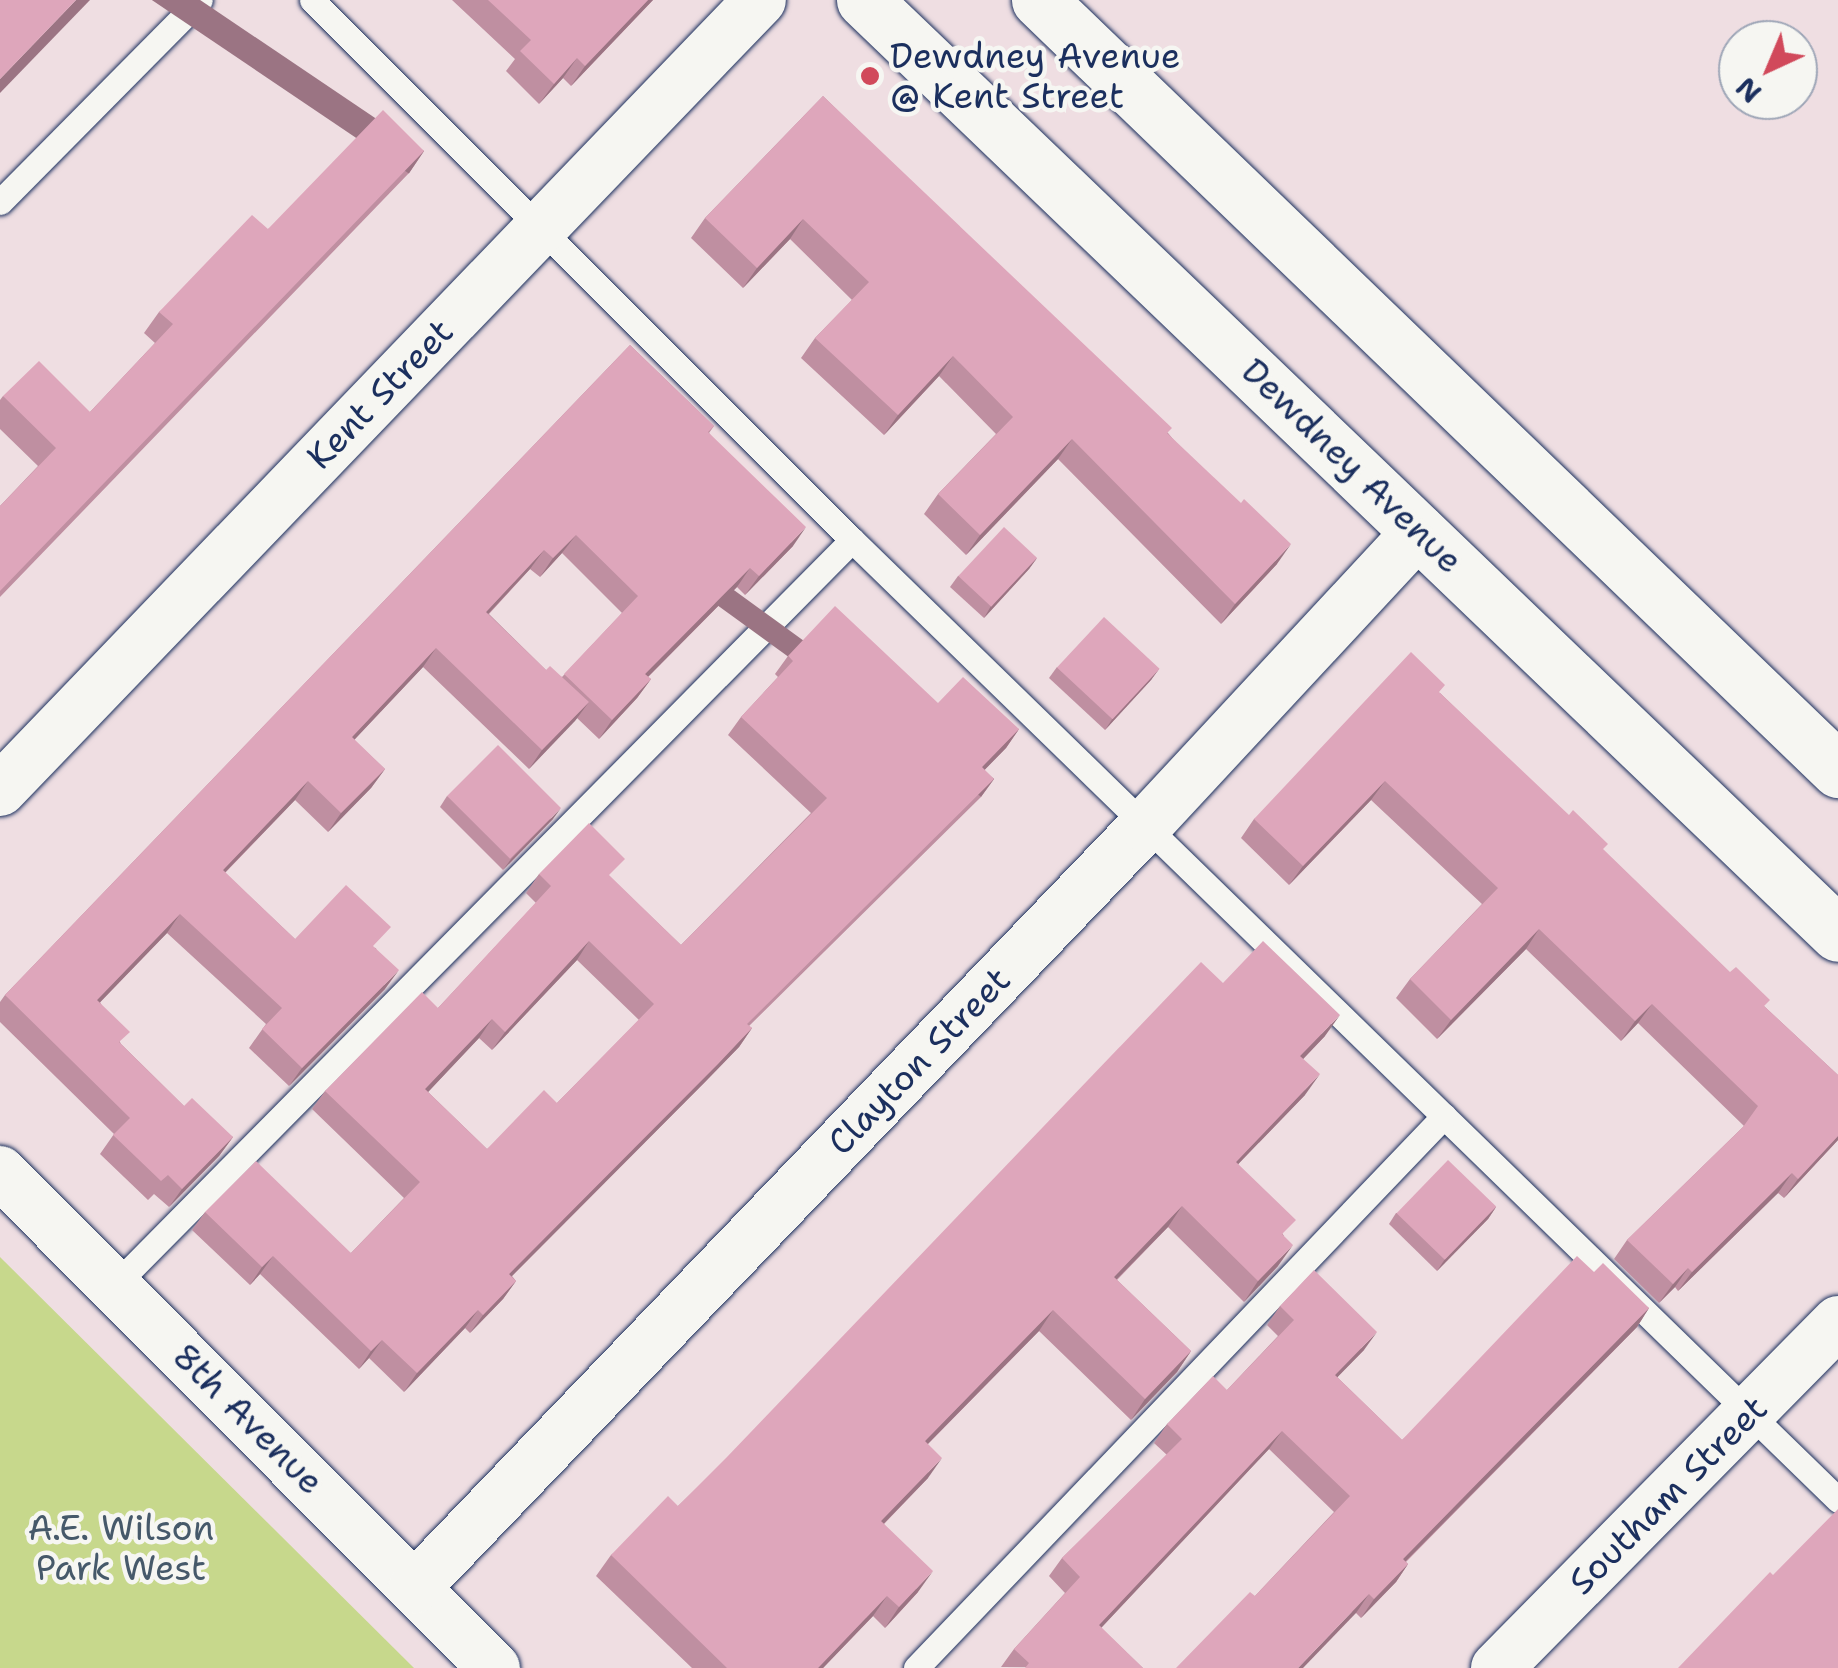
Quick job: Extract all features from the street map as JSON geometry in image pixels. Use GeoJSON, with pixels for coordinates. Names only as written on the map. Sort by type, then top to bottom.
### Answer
{"type":"FeatureCollection","features":[{"type":"Feature","properties":{"kind":"main road","name":"Dewdney Avenue"},"geometry":{"type":"LineString","coordinates":[[864,0],[1838,934]]}},
{"type":"Feature","properties":{"kind":"main road"},"geometry":{"type":"LineString","coordinates":[[1040,0],[1838,770]]}},
{"type":"Feature","properties":{"kind":"street","name":"Kent Street"},"geometry":{"type":"LineString","coordinates":[[0,790],[760,0]]}},
{"type":"Feature","properties":{"kind":"street","name":"Clayton Street"},"geometry":{"type":"LineString","coordinates":[[414,1588],[1146,826],[1420,531]]}},
{"type":"Feature","properties":{"kind":"street","name":"8th Avenue"},"geometry":{"type":"LineString","coordinates":[[0,1172],[494,1668]]}},
{"type":"Feature","properties":{"kind":"street","name":"Southam Street"},"geometry":{"type":"LineString","coordinates":[[1497,1668],[1838,1322]]}},
{"type":"Feature","properties":{"kind":"lane"},"geometry":{"type":"LineString","coordinates":[[0,202],[200,0]]}},
{"type":"Feature","properties":{"kind":"lane"},"geometry":{"type":"LineString","coordinates":[[312,0],[542,225],[852,540],[1838,1500]]}},
{"type":"Feature","properties":{"kind":"lane"},"geometry":{"type":"LineString","coordinates":[[116,1285],[852,540]]}},
{"type":"Feature","properties":{"kind":"lane"},"geometry":{"type":"LineString","coordinates":[[916,1668],[1444,1116]]}},
{"type":"Feature","properties":{"kind":"green space","name":"A.E. Wilson Park West"},"geometry":{"type":"Polygon","coordinates":[[[0,1257],[414,1668],[0,1668],[0,1257]]]}},
{"type":"Feature","properties":{"kind":"building"},"geometry":{"type":"Polygon","coordinates":[[[0,0],[76,0],[0,79],[0,0]]]}},
{"type":"Feature","properties":{"kind":"building"},"geometry":{"type":"Polygon","coordinates":[[[488,0],[648,0],[585,66],[577,58],[554,84],[520,51],[531,40],[488,0]]]}},
{"type":"Feature","properties":{"kind":"building"},"geometry":{"type":"Polygon","coordinates":[[[823,96],[1172,428],[1167,433],[1291,544],[1235,604],[1072,439],[980,535],[938,494],[1013,417],[953,356],[898,415],[815,338],[869,282],[803,219],[757,268],[705,218],[823,96]]]}},
{"type":"Feature","properties":{"kind":"building"},"geometry":{"type":"Polygon","coordinates":[[[383,110],[424,151],[0,591],[0,506],[56,448],[3,396],[39,361],[90,412],[173,324],[159,312],[252,215],[268,229],[383,110]]]}},
{"type":"Feature","properties":{"kind":"building"},"geometry":{"type":"Polygon","coordinates":[[[630,345],[714,426],[708,432],[806,527],[759,576],[750,568],[645,674],[651,679],[612,720],[564,674],[638,596],[576,535],[553,558],[544,550],[486,612],[546,670],[550,666],[589,702],[542,750],[436,648],[352,737],[385,769],[341,813],[308,781],[223,870],[295,939],[346,885],[391,927],[373,946],[399,970],[302,1068],[262,1029],[282,1008],[180,914],[97,1000],[130,1032],[119,1042],[184,1106],[192,1098],[233,1137],[182,1189],[168,1175],[161,1181],[113,1135],[130,1118],[5,995],[630,345]]]}},
{"type":"Feature","properties":{"kind":"building"},"geometry":{"type":"Polygon","coordinates":[[[1004,527],[1037,558],[991,607],[958,576],[1004,527]]]}},
{"type":"Feature","properties":{"kind":"building"},"geometry":{"type":"Polygon","coordinates":[[[835,606],[938,703],[963,677],[1019,729],[982,767],[994,779],[747,1024],[752,1028],[718,1064],[509,1274],[516,1281],[483,1315],[478,1310],[417,1373],[382,1340],[371,1351],[273,1256],[262,1267],[205,1212],[256,1161],[351,1253],[420,1182],[325,1091],[422,992],[438,1008],[551,886],[539,874],[589,823],[625,859],[609,875],[681,945],[827,798],[741,717],[793,661],[788,656],[835,606]],[[589,941],[505,1032],[492,1019],[425,1089],[487,1149],[544,1090],[557,1103],[654,1004],[589,941]]]}},
{"type":"Feature","properties":{"kind":"building"},"geometry":{"type":"Polygon","coordinates":[[[1104,617],[1160,669],[1113,719],[1057,667],[1104,617]]]}},
{"type":"Feature","properties":{"kind":"building"},"geometry":{"type":"Polygon","coordinates":[[[1411,652],[1445,685],[1439,692],[1569,815],[1573,810],[1608,844],[1603,849],[1730,972],[1736,967],[1770,1000],[1764,1006],[1838,1075],[1838,1136],[1798,1179],[1792,1173],[1692,1272],[1688,1268],[1673,1284],[1627,1240],[1743,1127],[1758,1106],[1652,1004],[1635,1021],[1539,929],[1451,1020],[1410,979],[1498,888],[1385,781],[1303,866],[1254,819],[1411,652]]]}},
{"type":"Feature","properties":{"kind":"building"},"geometry":{"type":"Polygon","coordinates":[[[498,745],[561,808],[510,859],[447,796],[498,745]]]}},
{"type":"Feature","properties":{"kind":"building"},"geometry":{"type":"Polygon","coordinates":[[[1263,941],[1340,1015],[1300,1056],[1320,1074],[1236,1162],[1296,1220],[1282,1234],[1293,1245],[1258,1281],[1182,1206],[1114,1277],[1191,1351],[1145,1399],[1053,1310],[925,1441],[942,1458],[881,1521],[933,1571],[899,1607],[887,1596],[818,1668],[727,1668],[611,1555],[668,1496],[678,1506],[727,1457],[1201,962],[1223,983],[1263,941]]]}},
{"type":"Feature","properties":{"kind":"building"},"geometry":{"type":"Polygon","coordinates":[[[1448,1160],[1496,1207],[1445,1260],[1397,1213],[1448,1160]]]}},
{"type":"Feature","properties":{"kind":"building"},"geometry":{"type":"Polygon","coordinates":[[[1577,1256],[1594,1272],[1603,1263],[1649,1308],[1403,1559],[1408,1564],[1374,1599],[1369,1594],[1298,1668],[1176,1668],[1250,1592],[1255,1596],[1350,1496],[1282,1431],[1099,1625],[1143,1668],[1025,1668],[1029,1663],[1014,1649],[1080,1577],[1062,1558],[1182,1439],[1167,1424],[1213,1376],[1227,1390],[1294,1320],[1280,1306],[1314,1270],[1377,1332],[1335,1375],[1402,1440],[1577,1256]]]}},
{"type":"Feature","properties":{"kind":"building"},"geometry":{"type":"Polygon","coordinates":[[[1838,1509],[1838,1668],[1678,1668],[1770,1572],[1773,1575],[1838,1509]]]}},
{"type":"Feature","properties":{"kind":"place","name":"Dewdney Avenue @ Kent Street"},"geometry":{"type":"Point","coordinates":[870,76]}}]}
